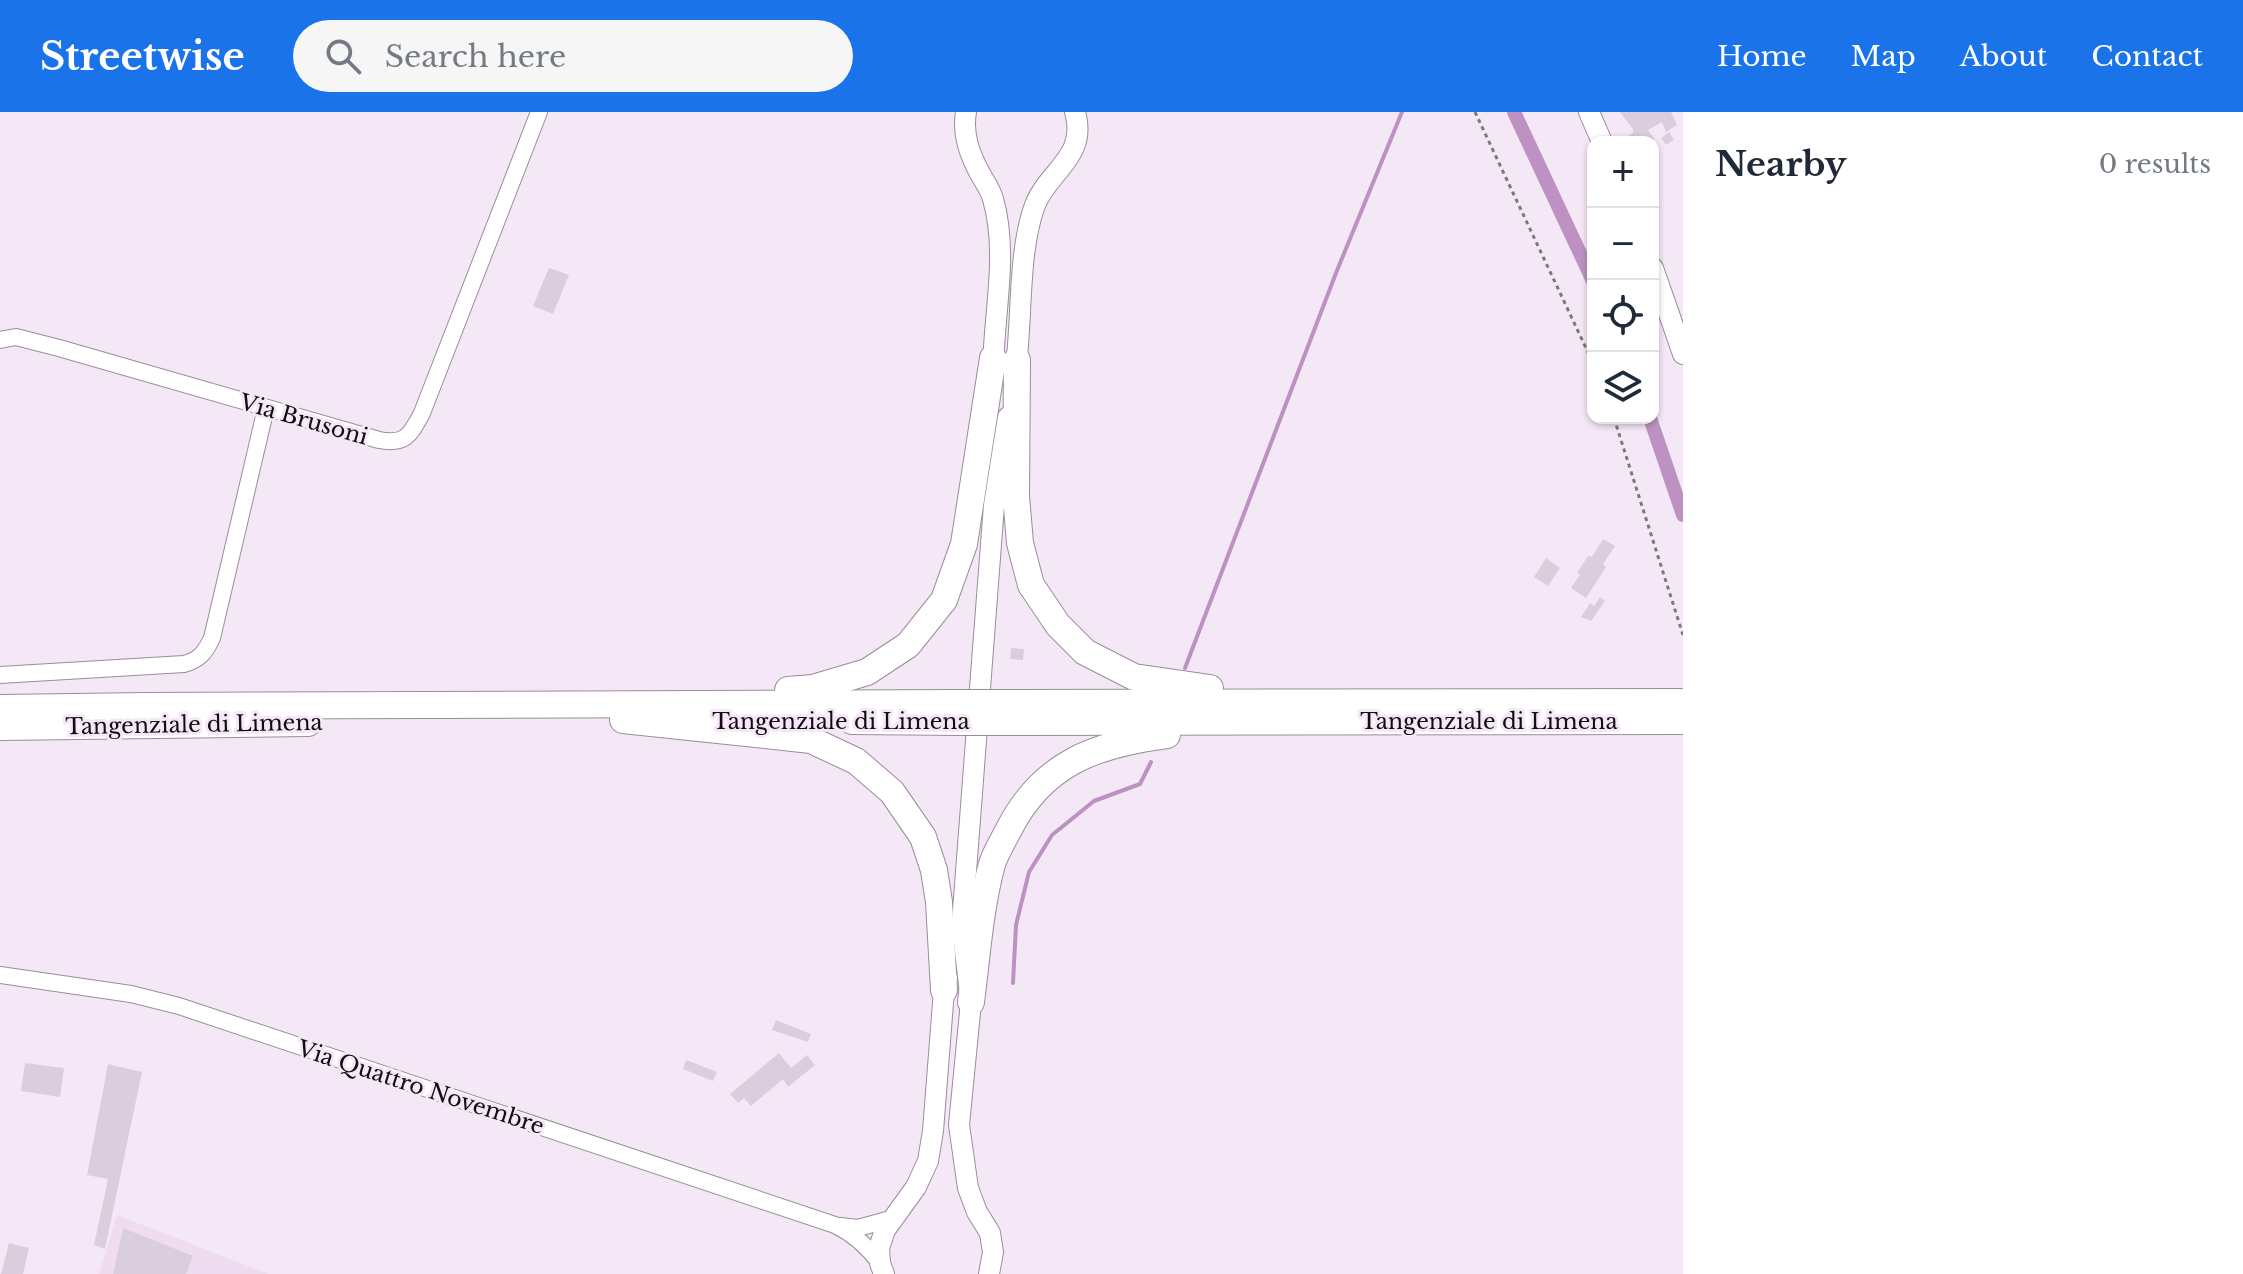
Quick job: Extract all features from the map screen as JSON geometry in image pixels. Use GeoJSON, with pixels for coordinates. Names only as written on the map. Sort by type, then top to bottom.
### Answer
{"type":"FeatureCollection","features":[{"type":"Feature","properties":{"kind":"highway"},"geometry":{"type":"LineString","coordinates":[[588,704],[667,693],[742,693],[813,688],[867,672],[908,645],[944,600],[964,544],[1005,359]]}},
{"type":"Feature","properties":{"kind":"highway"},"geometry":{"type":"LineString","coordinates":[[1005,359],[1020,543],[1031,585],[1058,625],[1085,652],[1134,677],[1231,689],[1327,692],[1394,712]]}},
{"type":"Feature","properties":{"kind":"highway","name":"Tangenziale di Limena"},"geometry":{"type":"LineString","coordinates":[[0,708],[588,704],[962,712],[1661,714],[1683,702]]}},
{"type":"Feature","properties":{"kind":"highway","name":"Tangenziale di Limena"},"geometry":{"type":"LineString","coordinates":[[0,727],[623,720],[962,712]]}},
{"type":"Feature","properties":{"kind":"highway"},"geometry":{"type":"LineString","coordinates":[[971,1002],[993,861],[1017,812],[1050,776],[1076,758],[1134,739],[1175,734],[1331,729],[1394,712]]}},
{"type":"Feature","properties":{"kind":"highway"},"geometry":{"type":"LineString","coordinates":[[623,720],[811,740],[856,761],[892,792],[923,837],[934,870],[939,902],[944,990]]}},
{"type":"Feature","properties":{"kind":"street","name":"Via Brusoni"},"geometry":{"type":"LineString","coordinates":[[0,340],[16,337],[59,348],[394,443],[413,430],[422,413],[539,112]]}},
{"type":"Feature","properties":{"kind":"street"},"geometry":{"type":"LineString","coordinates":[[966,112],[965,137],[977,169],[993,197],[999,233],[1005,359]]}},
{"type":"Feature","properties":{"kind":"street"},"geometry":{"type":"LineString","coordinates":[[882,1268],[879,1248],[885,1230],[916,1187],[928,1161],[944,990],[962,924],[1005,359],[1026,235],[1036,202],[1076,145],[1075,112]]}},
{"type":"Feature","properties":{"kind":"street"},"geometry":{"type":"LineString","coordinates":[[1589,112],[1599,136]]}},
{"type":"Feature","properties":{"kind":"street"},"geometry":{"type":"LineString","coordinates":[[1657,280],[1683,354]]}},
{"type":"Feature","properties":{"kind":"street"},"geometry":{"type":"LineString","coordinates":[[0,675],[184,664],[196,661],[206,651],[212,638],[266,408]]}},
{"type":"Feature","properties":{"kind":"street"},"geometry":{"type":"LineString","coordinates":[[962,924],[971,1002],[959,1125],[968,1188],[977,1212],[990,1233],[993,1262],[989,1274]]}},
{"type":"Feature","properties":{"kind":"street","name":"Via Quattro Novembre"},"geometry":{"type":"LineString","coordinates":[[0,975],[118,992],[179,1006],[835,1225],[865,1244],[882,1268]]}},
{"type":"Feature","properties":{"kind":"street","name":"Via Quattro Novembre"},"geometry":{"type":"LineString","coordinates":[[835,1225],[858,1228],[894,1218]]}},
{"type":"Feature","properties":{"kind":"path"},"geometry":{"type":"LineString","coordinates":[[1475,112],[1588,352]]}},
{"type":"Feature","properties":{"kind":"path"},"geometry":{"type":"LineString","coordinates":[[1616,424],[1683,635]]}},
{"type":"Feature","properties":{"kind":"shaded area"},"geometry":{"type":"Polygon","coordinates":[[[117,1215],[269,1274],[99,1274],[117,1215]]]}},
{"type":"Feature","properties":{"kind":"building"},"geometry":{"type":"Polygon","coordinates":[[[1620,112],[1671,112],[1677,125],[1666,132],[1662,122],[1648,130],[1652,136],[1628,136],[1633,129],[1620,112]]]}},
{"type":"Feature","properties":{"kind":"building"},"geometry":{"type":"Polygon","coordinates":[[[1669,132],[1674,140],[1666,145],[1661,138],[1669,132]]]}},
{"type":"Feature","properties":{"kind":"building"},"geometry":{"type":"Polygon","coordinates":[[[549,268],[569,275],[553,314],[533,306],[549,268]]]}},
{"type":"Feature","properties":{"kind":"building"},"geometry":{"type":"Polygon","coordinates":[[[1603,539],[1615,546],[1586,598],[1571,588],[1588,556],[1592,557],[1603,539]]]}},
{"type":"Feature","properties":{"kind":"building"},"geometry":{"type":"Polygon","coordinates":[[[1546,558],[1560,568],[1548,586],[1534,577],[1546,558]]]}},
{"type":"Feature","properties":{"kind":"building"},"geometry":{"type":"Polygon","coordinates":[[[1600,597],[1605,601],[1591,621],[1581,617],[1590,603],[1594,606],[1600,597]]]}},
{"type":"Feature","properties":{"kind":"building"},"geometry":{"type":"Polygon","coordinates":[[[1011,648],[1024,649],[1023,660],[1010,659],[1011,648]]]}},
{"type":"Feature","properties":{"kind":"building"},"geometry":{"type":"Polygon","coordinates":[[[776,1020],[811,1034],[808,1042],[772,1030],[776,1020]]]}},
{"type":"Feature","properties":{"kind":"building"},"geometry":{"type":"Polygon","coordinates":[[[779,1053],[791,1068],[807,1055],[815,1065],[788,1087],[783,1079],[751,1106],[744,1098],[738,1103],[730,1094],[779,1053]]]}},
{"type":"Feature","properties":{"kind":"building"},"geometry":{"type":"Polygon","coordinates":[[[686,1060],[717,1072],[713,1081],[683,1069],[686,1060]]]}},
{"type":"Feature","properties":{"kind":"building"},"geometry":{"type":"Polygon","coordinates":[[[25,1063],[64,1068],[60,1097],[21,1091],[25,1063]]]}},
{"type":"Feature","properties":{"kind":"building"},"geometry":{"type":"Polygon","coordinates":[[[108,1064],[142,1072],[105,1249],[94,1245],[108,1179],[87,1175],[108,1064]]]}},
{"type":"Feature","properties":{"kind":"building"},"geometry":{"type":"Polygon","coordinates":[[[123,1228],[193,1256],[186,1274],[113,1274],[123,1228]]]}},
{"type":"Feature","properties":{"kind":"building"},"geometry":{"type":"Polygon","coordinates":[[[9,1243],[29,1248],[23,1274],[1,1274],[9,1243]]]}},
{"type":"Feature","properties":{"kind":"waterway"},"geometry":{"type":"LineString","coordinates":[[1185,668],[1336,273],[1402,112]]}},
{"type":"Feature","properties":{"kind":"waterway"},"geometry":{"type":"LineString","coordinates":[[1514,112],[1593,280]]}},
{"type":"Feature","properties":{"kind":"waterway"},"geometry":{"type":"LineString","coordinates":[[1652,424],[1683,515]]}},
{"type":"Feature","properties":{"kind":"waterway"},"geometry":{"type":"LineString","coordinates":[[1013,983],[1016,925],[1029,872],[1052,835],[1094,801],[1140,784],[1151,762]]}}]}
